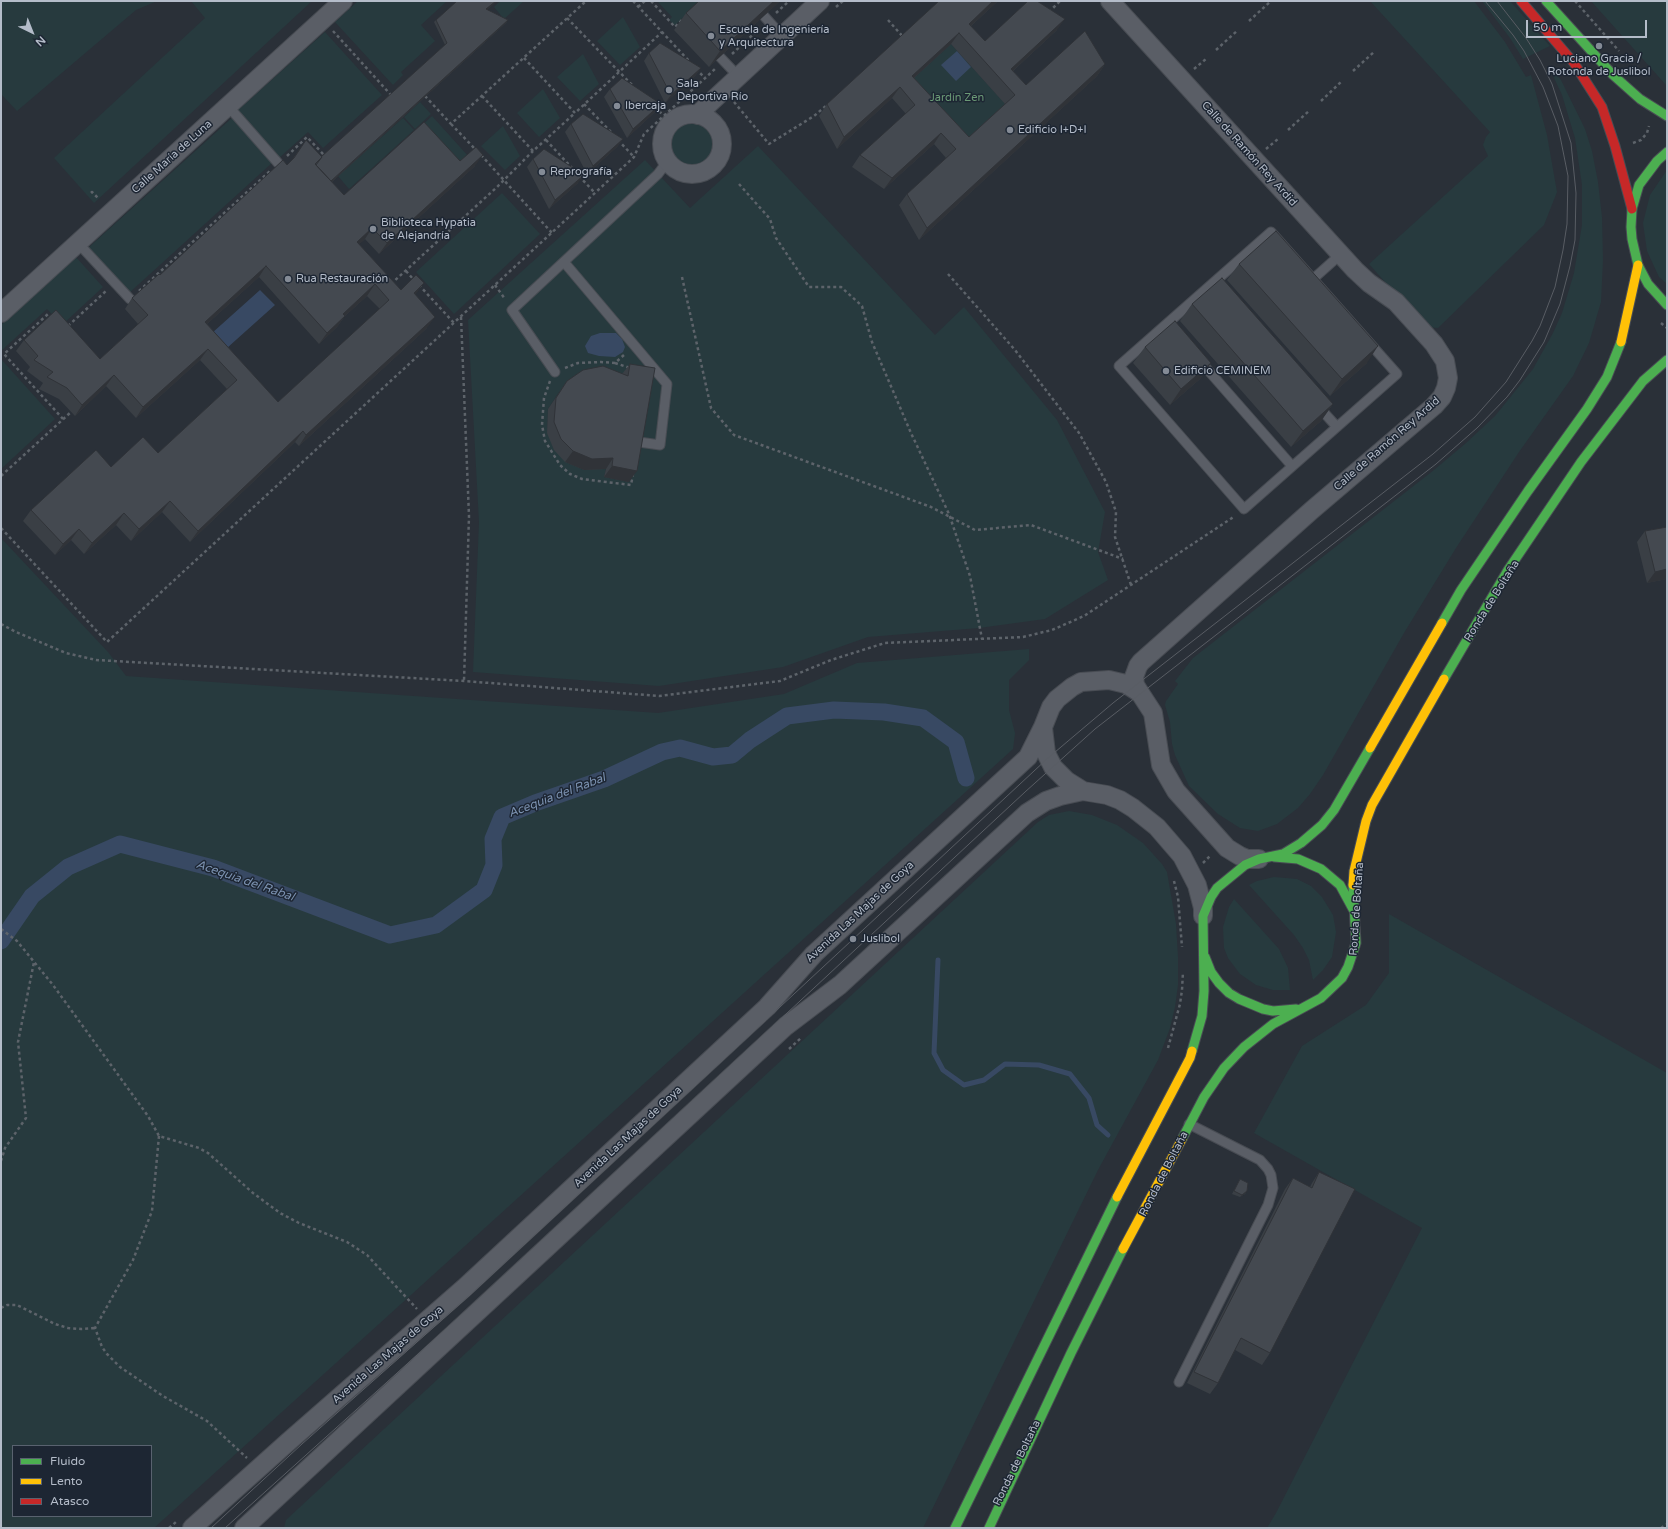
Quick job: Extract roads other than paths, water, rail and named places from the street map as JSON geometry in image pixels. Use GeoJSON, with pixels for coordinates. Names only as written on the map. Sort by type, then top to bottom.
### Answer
{"type":"FeatureCollection","features":[{"type":"Feature","properties":{"kind":"main road"},"geometry":{"type":"LineString","coordinates":[[1521,1],[1574,63],[1602,108],[1616,150],[1632,209],[1632,239],[1638,265],[1648,284],[1667,305]]}},
{"type":"Feature","properties":{"kind":"main road"},"geometry":{"type":"LineString","coordinates":[[1546,1],[1613,75],[1640,99],[1667,116]]}},
{"type":"Feature","properties":{"kind":"main road"},"geometry":{"type":"LineString","coordinates":[[1632,209],[1639,185],[1656,161],[1667,152]]}},
{"type":"Feature","properties":{"kind":"main road","name":"Ronda de Boltaña"},"geometry":{"type":"LineString","coordinates":[[955,1528],[1098,1234],[1190,1058],[1202,1016],[1204,990],[1202,928],[1203,916],[1211,897],[1217,888],[1245,865],[1283,854],[1300,843],[1322,825],[1334,810],[1461,590],[1528,491],[1587,409],[1607,377],[1620,344],[1638,265]]}},
{"type":"Feature","properties":{"kind":"main road","name":"Ronda de Boltaña"},"geometry":{"type":"LineString","coordinates":[[988,1528],[1078,1338],[1128,1239],[1188,1124],[1214,1082],[1235,1056],[1256,1036],[1273,1024],[1311,1004],[1332,988],[1342,978],[1348,967],[1356,943],[1353,882],[1354,871],[1366,821],[1382,786],[1508,570],[1581,462],[1643,381],[1667,360]]}},
{"type":"Feature","properties":{"kind":"main road","name":"Ronda de Boltaña"},"geometry":{"type":"LineString","coordinates":[[1265,858],[1298,858],[1330,876],[1340,885],[1346,894],[1356,920]]}},
{"type":"Feature","properties":{"kind":"main road","name":"Ronda de Boltaña"},"geometry":{"type":"LineString","coordinates":[[1203,952],[1211,972],[1229,992],[1239,999],[1262,1009],[1273,1011],[1292,1010],[1311,1004]]}},
{"type":"Feature","properties":{"kind":"street","name":"Calle María de Luna"},"geometry":{"type":"LineString","coordinates":[[97,206],[326,1]]}},
{"type":"Feature","properties":{"kind":"street","name":"Calle María de Luna"},"geometry":{"type":"LineString","coordinates":[[1,313],[343,1]]}},
{"type":"Feature","properties":{"kind":"street"},"geometry":{"type":"LineString","coordinates":[[704,118],[711,109],[714,98],[820,1]]}},
{"type":"Feature","properties":{"kind":"street","name":"Calle de Ramón Rey Ardid"},"geometry":{"type":"LineString","coordinates":[[1110,1],[1341,254],[1363,277],[1396,302],[1440,351],[1447,369],[1446,388],[1442,397],[1434,406],[1312,510],[1138,666],[1134,677],[1135,685],[1140,693]]}},
{"type":"Feature","properties":{"kind":"street"},"geometry":{"type":"LineString","coordinates":[[687,115],[704,118],[717,128],[721,138],[722,148],[719,158],[713,166],[704,172],[694,174],[684,173],[674,169],[667,162],[662,148],[664,133],[678,118],[687,115]]}},
{"type":"Feature","properties":{"kind":"street","name":"Avenida Las Majas de Goya"},"geometry":{"type":"LineString","coordinates":[[192,1528],[291,1439],[464,1288],[767,1007],[814,954],[1028,757],[1047,716],[1057,699],[1072,687],[1081,682],[1109,680],[1126,684],[1140,693],[1153,713],[1161,765],[1184,801],[1223,844],[1240,856],[1247,859],[1265,858]]}},
{"type":"Feature","properties":{"kind":"street"},"geometry":{"type":"LineString","coordinates":[[1043,727],[1046,753],[1053,766],[1067,781],[1083,791]]}},
{"type":"Feature","properties":{"kind":"street"},"geometry":{"type":"LineString","coordinates":[[244,1528],[786,1026],[840,985],[1027,812],[1046,801],[1083,791],[1107,795],[1120,800],[1133,808],[1157,827],[1178,850],[1192,873],[1201,896],[1203,916]]}},
{"type":"Feature","properties":{"kind":"lane"},"geometry":{"type":"LineString","coordinates":[[766,18],[782,36]]}},
{"type":"Feature","properties":{"kind":"lane"},"geometry":{"type":"LineString","coordinates":[[722,59],[738,76]]}},
{"type":"Feature","properties":{"kind":"lane"},"geometry":{"type":"LineString","coordinates":[[228,106],[278,163]]}},
{"type":"Feature","properties":{"kind":"lane"},"geometry":{"type":"LineString","coordinates":[[555,372],[512,310],[658,174],[667,162]]}},
{"type":"Feature","properties":{"kind":"lane"},"geometry":{"type":"LineString","coordinates":[[1271,232],[1313,280],[1397,374],[1244,509],[1119,366],[1170,327],[1271,232]]}},
{"type":"Feature","properties":{"kind":"lane"},"geometry":{"type":"LineString","coordinates":[[78,243],[130,299]]}},
{"type":"Feature","properties":{"kind":"lane"},"geometry":{"type":"LineString","coordinates":[[1313,280],[1341,254]]}},
{"type":"Feature","properties":{"kind":"lane"},"geometry":{"type":"LineString","coordinates":[[564,262],[667,384],[660,445],[639,442]]}},
{"type":"Feature","properties":{"kind":"lane"},"geometry":{"type":"LineString","coordinates":[[1193,354],[1292,466]]}},
{"type":"Feature","properties":{"kind":"lane"},"geometry":{"type":"LineString","coordinates":[[1311,398],[1337,427]]}},
{"type":"Feature","properties":{"kind":"lane"},"geometry":{"type":"LineString","coordinates":[[1179,1382],[1268,1204],[1273,1188],[1271,1175],[1260,1160],[1188,1124]]}},
{"type":"Feature","properties":{"kind":"water"},"geometry":{"type":"Polygon","coordinates":[[[957,51],[971,67],[956,81],[941,65],[957,51]]]}},
{"type":"Feature","properties":{"kind":"water"},"geometry":{"type":"Polygon","coordinates":[[[260,290],[275,305],[227,348],[212,333],[260,290]]]}},
{"type":"Feature","properties":{"kind":"water"},"geometry":{"type":"Polygon","coordinates":[[[600,333],[616,333],[622,339],[625,347],[623,352],[615,357],[599,356],[588,353],[585,346],[591,336],[600,333]]]}},
{"type":"Feature","properties":{"kind":"waterway","name":"Acequia del Rabal"},"geometry":{"type":"LineString","coordinates":[[1,941],[32,896],[68,867],[120,844],[213,868],[390,935],[436,925],[484,890],[494,865],[493,839],[502,817],[535,803],[604,779],[662,752],[680,748],[713,757],[732,755],[750,740],[787,716],[834,710],[884,712],[923,718],[956,742],[966,778]]}},
{"type":"Feature","properties":{"kind":"waterway"},"geometry":{"type":"LineString","coordinates":[[938,960],[934,1053],[943,1070],[964,1085],[984,1080],[1005,1064],[1039,1065],[1070,1074],[1089,1098],[1097,1125],[1108,1135]]}},
{"type":"Feature","properties":{"kind":"tram line"},"geometry":{"type":"LineString","coordinates":[[211,1528],[302,1444],[470,1295],[1048,758],[1113,703],[1433,454],[1475,417],[1506,382],[1540,326],[1555,287],[1567,224],[1568,176],[1558,126],[1543,87],[1524,51],[1485,1]]}},
{"type":"Feature","properties":{"kind":"tram line"},"geometry":{"type":"LineString","coordinates":[[225,1528],[477,1301],[1025,792],[1095,729],[1436,464],[1477,428],[1507,397],[1520,380],[1544,342],[1560,304],[1575,240],[1576,193],[1571,143],[1552,84],[1540,60],[1526,38],[1497,1]]}},
{"type":"Feature","properties":{"kind":"place","name":"Escuela de Ingeniería y Arquitectura"},"geometry":{"type":"Point","coordinates":[711,36]}},
{"type":"Feature","properties":{"kind":"place","name":"Luciano Gracia / Rotonda de Juslibol"},"geometry":{"type":"Point","coordinates":[1599,46]}},
{"type":"Feature","properties":{"kind":"place","name":"Sala Deportiva Río"},"geometry":{"type":"Point","coordinates":[669,90]}},
{"type":"Feature","properties":{"kind":"place","name":"Ibercaja"},"geometry":{"type":"Point","coordinates":[617,106]}},
{"type":"Feature","properties":{"kind":"place","name":"Edificio I+D+I"},"geometry":{"type":"Point","coordinates":[1010,130]}},
{"type":"Feature","properties":{"kind":"place","name":"Reprografía"},"geometry":{"type":"Point","coordinates":[542,172]}},
{"type":"Feature","properties":{"kind":"place","name":"Biblioteca Hypatia de Alejandría"},"geometry":{"type":"Point","coordinates":[373,229]}},
{"type":"Feature","properties":{"kind":"place","name":"Rua Restauración"},"geometry":{"type":"Point","coordinates":[288,279]}},
{"type":"Feature","properties":{"kind":"place","name":"Edificio CEMINEM"},"geometry":{"type":"Point","coordinates":[1166,371]}},
{"type":"Feature","properties":{"kind":"place","name":"Juslibol"},"geometry":{"type":"Point","coordinates":[853,939]}},
{"type":"Feature","properties":{"kind":"park label","name":"Jardín Zen"},"geometry":{"type":"Point","coordinates":[957,98]}}]}
